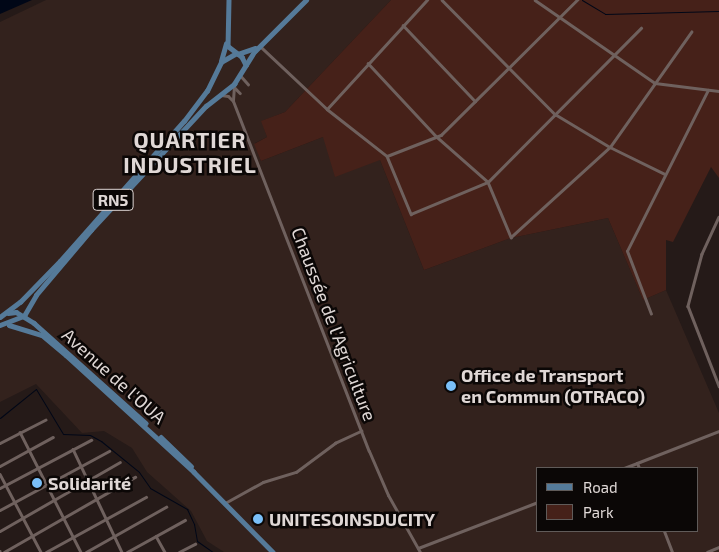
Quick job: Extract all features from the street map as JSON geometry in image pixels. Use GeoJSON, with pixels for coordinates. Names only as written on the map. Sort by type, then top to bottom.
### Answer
{"type":"FeatureCollection","features":[{"type":"Feature","properties":{"kind":"main road"},"geometry":{"type":"LineString","coordinates":[[229,0],[229,48],[246,67]]}},
{"type":"Feature","properties":{"kind":"main road"},"geometry":{"type":"LineString","coordinates":[[258,47],[302,0]]}},
{"type":"Feature","properties":{"kind":"main road"},"geometry":{"type":"LineString","coordinates":[[221,62],[236,54],[258,47],[306,0]]}},
{"type":"Feature","properties":{"kind":"main road"},"geometry":{"type":"LineString","coordinates":[[221,62],[228,40]]}},
{"type":"Feature","properties":{"kind":"main road","name":"RN5"},"geometry":{"type":"LineString","coordinates":[[4,315],[62,262],[220,95],[234,86],[258,47]]}},
{"type":"Feature","properties":{"kind":"main road","name":"RN5"},"geometry":{"type":"LineString","coordinates":[[24,316],[29,306],[62,262],[149,160],[212,82],[221,62]]}},
{"type":"Feature","properties":{"kind":"main road"},"geometry":{"type":"LineString","coordinates":[[212,82],[212,90],[220,95]]}},
{"type":"Feature","properties":{"kind":"main road"},"geometry":{"type":"LineString","coordinates":[[149,160],[153,164]]}},
{"type":"Feature","properties":{"kind":"main road"},"geometry":{"type":"LineString","coordinates":[[29,306],[34,323]]}},
{"type":"Feature","properties":{"kind":"main road","name":"Avenue de l'OUA"},"geometry":{"type":"LineString","coordinates":[[4,315],[16,312],[34,323],[179,454],[194,472],[273,552]]}},
{"type":"Feature","properties":{"kind":"main road"},"geometry":{"type":"LineString","coordinates":[[4,315],[3,325],[24,316]]}},
{"type":"Feature","properties":{"kind":"main road","name":"Avenue de l'OUA"},"geometry":{"type":"LineString","coordinates":[[3,325],[28,329],[47,339],[179,454]]}},
{"type":"Feature","properties":{"kind":"street"},"geometry":{"type":"LineString","coordinates":[[327,109],[427,0]]}},
{"type":"Feature","properties":{"kind":"street"},"geometry":{"type":"LineString","coordinates":[[442,0],[508,69],[555,114],[610,147],[666,174]]}},
{"type":"Feature","properties":{"kind":"street"},"geometry":{"type":"LineString","coordinates":[[535,0],[656,83],[719,91]]}},
{"type":"Feature","properties":{"kind":"street"},"geometry":{"type":"LineString","coordinates":[[387,156],[438,138],[577,0]]}},
{"type":"Feature","properties":{"kind":"street"},"geometry":{"type":"LineString","coordinates":[[403,25],[475,101]]}},
{"type":"Feature","properties":{"kind":"street"},"geometry":{"type":"LineString","coordinates":[[258,47],[327,109],[387,156],[411,214],[488,182],[641,28]]}},
{"type":"Feature","properties":{"kind":"street"},"geometry":{"type":"LineString","coordinates":[[368,63],[438,138],[488,182],[512,237],[610,147],[692,32]]}},
{"type":"Feature","properties":{"kind":"street"},"geometry":{"type":"LineString","coordinates":[[241,76],[248,84]]}},
{"type":"Feature","properties":{"kind":"street"},"geometry":{"type":"LineString","coordinates":[[234,86],[240,93]]}},
{"type":"Feature","properties":{"kind":"street","name":"Chaussée de l'Agriculture"},"geometry":{"type":"LineString","coordinates":[[234,86],[233,101],[361,431],[388,495],[419,550]]}},
{"type":"Feature","properties":{"kind":"street"},"geometry":{"type":"LineString","coordinates":[[651,314],[626,252],[708,90]]}},
{"type":"Feature","properties":{"kind":"street"},"geometry":{"type":"LineString","coordinates":[[220,95],[228,96],[233,101]]}},
{"type":"Feature","properties":{"kind":"street"},"geometry":{"type":"LineString","coordinates":[[719,217],[702,254],[688,306],[719,386]]}},
{"type":"Feature","properties":{"kind":"street"},"geometry":{"type":"LineString","coordinates":[[0,443],[45,420]]}},
{"type":"Feature","properties":{"kind":"street"},"geometry":{"type":"LineString","coordinates":[[226,504],[264,482],[296,472],[335,443],[361,431]]}},
{"type":"Feature","properties":{"kind":"street"},"geometry":{"type":"LineString","coordinates":[[627,467],[719,431]]}},
{"type":"Feature","properties":{"kind":"street"},"geometry":{"type":"LineString","coordinates":[[20,432],[81,552]]}},
{"type":"Feature","properties":{"kind":"street"},"geometry":{"type":"LineString","coordinates":[[0,466],[53,438]]}},
{"type":"Feature","properties":{"kind":"street"},"geometry":{"type":"LineString","coordinates":[[0,488],[90,440]]}},
{"type":"Feature","properties":{"kind":"street"},"geometry":{"type":"LineString","coordinates":[[73,449],[79,467],[122,552]]}},
{"type":"Feature","properties":{"kind":"street"},"geometry":{"type":"LineString","coordinates":[[0,510],[109,451]]}},
{"type":"Feature","properties":{"kind":"street"},"geometry":{"type":"LineString","coordinates":[[0,531],[120,462]]}},
{"type":"Feature","properties":{"kind":"street"},"geometry":{"type":"LineString","coordinates":[[637,463],[639,467]]}},
{"type":"Feature","properties":{"kind":"street"},"geometry":{"type":"LineString","coordinates":[[0,474],[41,552]]}},
{"type":"Feature","properties":{"kind":"street"},"geometry":{"type":"LineString","coordinates":[[2,552],[135,477]]}},
{"type":"Feature","properties":{"kind":"street"},"geometry":{"type":"LineString","coordinates":[[46,552],[146,497]]}},
{"type":"Feature","properties":{"kind":"street"},"geometry":{"type":"LineString","coordinates":[[419,550],[536,503]]}},
{"type":"Feature","properties":{"kind":"street"},"geometry":{"type":"LineString","coordinates":[[86,552],[166,507]]}},
{"type":"Feature","properties":{"kind":"street"},"geometry":{"type":"LineString","coordinates":[[127,552],[185,520]]}},
{"type":"Feature","properties":{"kind":"street"},"geometry":{"type":"LineString","coordinates":[[664,532],[672,552]]}},
{"type":"Feature","properties":{"kind":"street"},"geometry":{"type":"LineString","coordinates":[[156,536],[166,552]]}},
{"type":"Feature","properties":{"kind":"street"},"geometry":{"type":"LineString","coordinates":[[179,552],[195,544]]}},
{"type":"Feature","properties":{"kind":"street"},"geometry":{"type":"LineString","coordinates":[[707,552],[719,547]]}},
{"type":"Feature","properties":{"kind":"shaded area"},"geometry":{"type":"Polygon","coordinates":[[[46,0],[391,0],[285,112],[262,121],[267,137],[255,143],[261,161],[323,137],[380,160],[424,270],[511,238],[608,218],[643,300],[666,290],[719,413],[719,552],[224,552],[207,541],[191,511],[147,472],[132,448],[104,431],[82,433],[36,384],[0,402],[0,22],[46,0]]]}},
{"type":"Feature","properties":{"kind":"green space"},"geometry":{"type":"Polygon","coordinates":[[[391,0],[719,0],[719,178],[711,167],[673,242],[666,240],[666,290],[643,300],[608,218],[511,238],[424,270],[380,160],[335,177],[323,137],[261,161],[254,144],[267,137],[261,121],[285,112],[391,0]]]}},
{"type":"Feature","properties":{"kind":"water"},"geometry":{"type":"Polygon","coordinates":[[[0,0],[32,0],[0,14],[0,0]]]}},
{"type":"Feature","properties":{"kind":"waterway"},"geometry":{"type":"LineString","coordinates":[[582,0],[605,14],[719,11]]}},
{"type":"Feature","properties":{"kind":"waterway"},"geometry":{"type":"LineString","coordinates":[[0,418],[36,389],[63,434],[90,435],[101,441],[139,472],[150,488],[187,509],[194,524],[197,541],[213,552]]}},
{"type":"Feature","properties":{"kind":"place","name":"Office de Transport en Commun (OTRACO)"},"geometry":{"type":"Point","coordinates":[451,386]}},
{"type":"Feature","properties":{"kind":"place","name":"Solidarité"},"geometry":{"type":"Point","coordinates":[37,483]}},
{"type":"Feature","properties":{"kind":"place","name":"UNITESOINSDUCITY"},"geometry":{"type":"Point","coordinates":[258,519]}},
{"type":"Feature","properties":{"kind":"district","name":"QUARTIER INDUSTRIEL"},"geometry":{"type":"Point","coordinates":[190,152]}}]}
